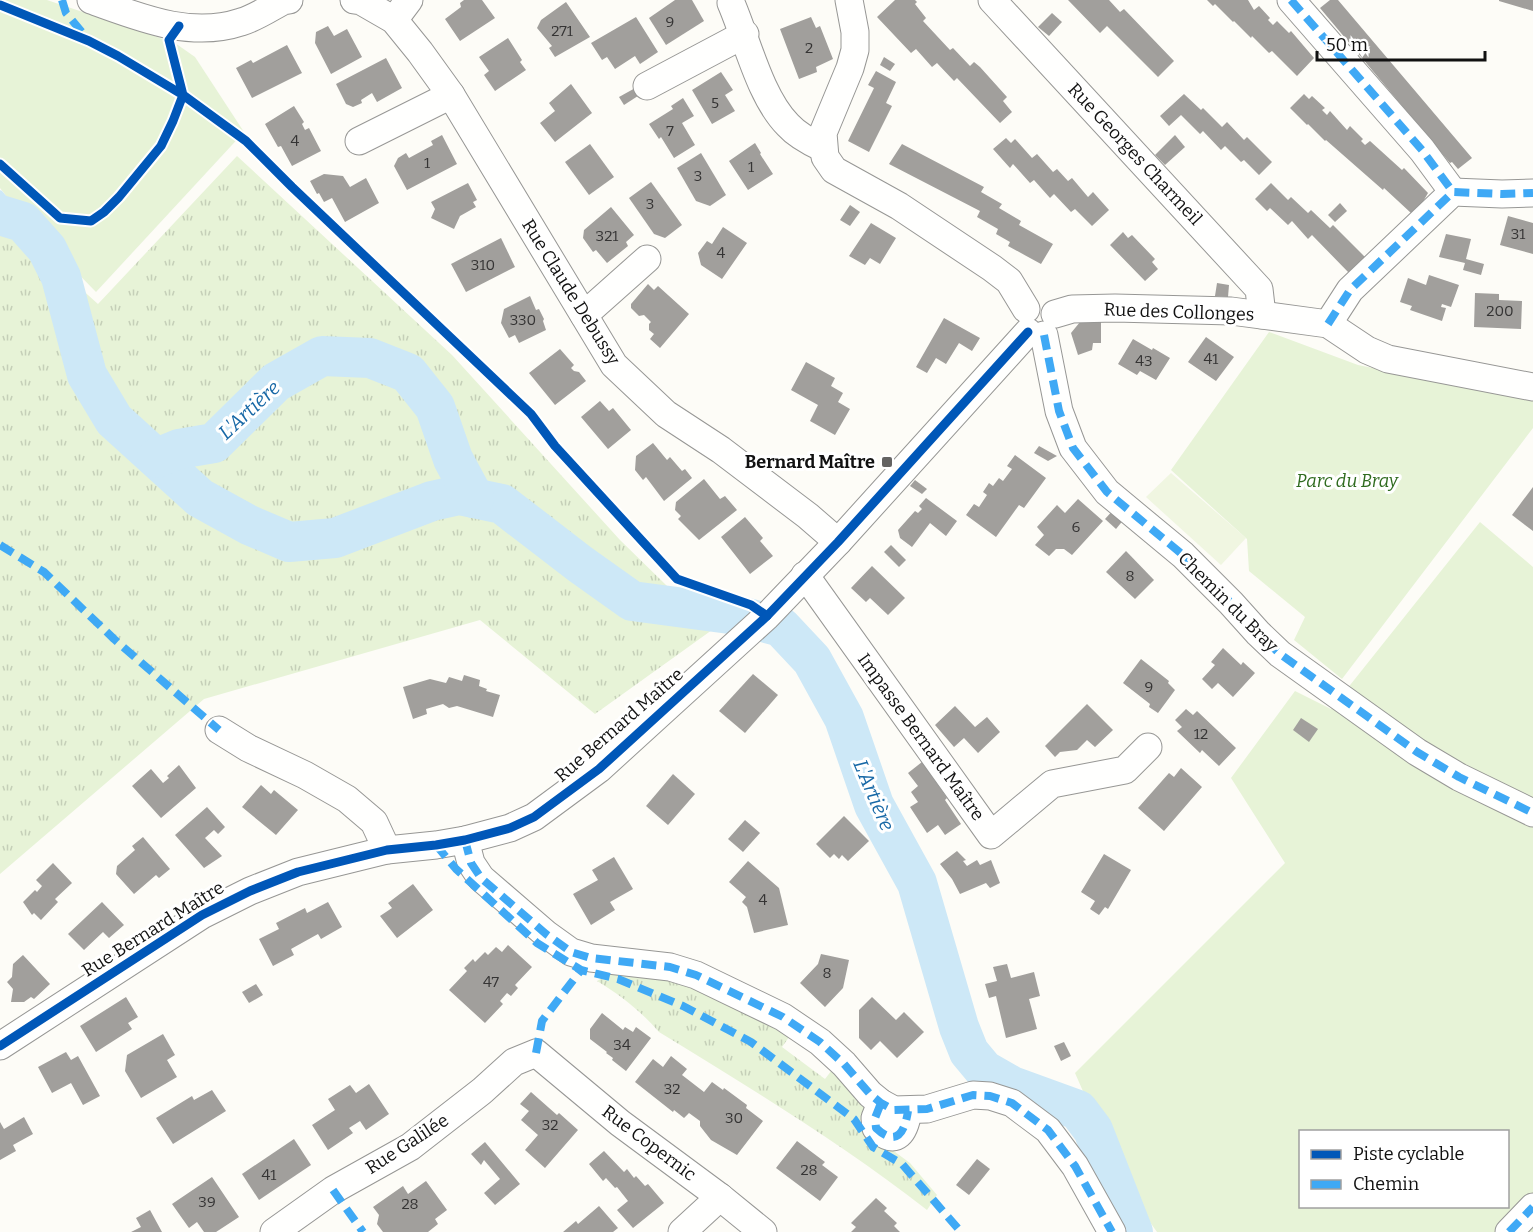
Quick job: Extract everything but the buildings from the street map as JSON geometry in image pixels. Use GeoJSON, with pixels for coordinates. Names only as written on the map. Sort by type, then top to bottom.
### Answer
{"type":"FeatureCollection","features":[{"type":"Feature","properties":{"kind":"street"},"geometry":{"type":"LineString","coordinates":[[91,0],[155,22],[202,30],[241,22],[285,0]]}},
{"type":"Feature","properties":{"kind":"street","name":"Rue Claude Debussy"},"geometry":{"type":"LineString","coordinates":[[354,0],[402,10],[420,52],[451,95],[614,365],[666,414],[721,450],[799,509],[838,542]]}},
{"type":"Feature","properties":{"kind":"street"},"geometry":{"type":"LineString","coordinates":[[849,0],[855,32],[855,50],[850,68],[823,133],[825,157],[834,170],[899,206],[1009,281],[1038,322]]}},
{"type":"Feature","properties":{"kind":"street","name":"Rue Georges Charmeil"},"geometry":{"type":"LineString","coordinates":[[992,0],[1259,289],[1262,315]]}},
{"type":"Feature","properties":{"kind":"street"},"geometry":{"type":"LineString","coordinates":[[1291,0],[1422,150],[1453,192]]}},
{"type":"Feature","properties":{"kind":"street"},"geometry":{"type":"LineString","coordinates":[[731,3],[745,34],[762,84],[774,108],[789,126],[823,148]]}},
{"type":"Feature","properties":{"kind":"street"},"geometry":{"type":"LineString","coordinates":[[647,86],[745,34]]}},
{"type":"Feature","properties":{"kind":"street"},"geometry":{"type":"LineString","coordinates":[[359,141],[451,95]]}},
{"type":"Feature","properties":{"kind":"street"},"geometry":{"type":"LineString","coordinates":[[1533,192],[1502,194],[1453,192],[1350,290],[1328,324],[1367,350],[1388,359],[1533,387]]}},
{"type":"Feature","properties":{"kind":"street"},"geometry":{"type":"LineString","coordinates":[[584,315],[647,259]]}},
{"type":"Feature","properties":{"kind":"street","name":"Rue des Collonges"},"geometry":{"type":"LineString","coordinates":[[1038,322],[1072,309],[1115,308],[1231,311],[1328,324]]}},
{"type":"Feature","properties":{"kind":"street","name":"Rue Bernard Maître"},"geometry":{"type":"LineString","coordinates":[[0,1046],[202,915],[250,891],[298,872],[387,850],[465,840],[510,828],[534,817],[599,769],[759,624],[838,542],[1038,322]]}},
{"type":"Feature","properties":{"kind":"street","name":"Chemin du Bray"},"geometry":{"type":"LineString","coordinates":[[1038,322],[1059,411],[1073,448],[1107,492],[1183,555],[1280,654],[1417,752],[1459,777],[1533,813]]}},
{"type":"Feature","properties":{"kind":"street","name":"Impasse Bernard Maître"},"geometry":{"type":"LineString","coordinates":[[805,576],[991,835],[1052,784],[1125,770],[1148,747]]}},
{"type":"Feature","properties":{"kind":"street"},"geometry":{"type":"LineString","coordinates":[[219,730],[347,799],[374,822],[387,850]]}},
{"type":"Feature","properties":{"kind":"street"},"geometry":{"type":"LineString","coordinates":[[465,840],[471,863],[481,878],[546,934],[571,952],[591,958],[670,967],[696,975],[783,1017],[820,1042],[844,1064],[870,1094],[894,1110],[927,1109],[973,1095],[990,1096],[1012,1103],[1048,1130],[1075,1166],[1112,1232]]}},
{"type":"Feature","properties":{"kind":"street","name":"Rue Copernic"},"geometry":{"type":"LineString","coordinates":[[536,1053],[620,1123],[763,1232]]}},
{"type":"Feature","properties":{"kind":"street","name":"Rue Galilée"},"geometry":{"type":"LineString","coordinates":[[274,1232],[333,1190],[410,1147],[482,1091],[514,1062],[536,1053]]}},
{"type":"Feature","properties":{"kind":"street"},"geometry":{"type":"LineString","coordinates":[[682,1232],[720,1197]]}},
{"type":"Feature","properties":{"kind":"street"},"geometry":{"type":"LineString","coordinates":[[1509,1232],[1533,1208]]}},
{"type":"Feature","properties":{"kind":"green space"},"geometry":{"type":"Polygon","coordinates":[[[0,0],[47,0],[175,43],[195,57],[244,132],[96,292],[20,214],[0,188],[0,0]]]}},
{"type":"Feature","properties":{"kind":"green space"},"geometry":{"type":"Polygon","coordinates":[[[237,156],[452,355],[620,540],[712,630],[595,714],[480,620],[204,699],[0,874],[0,216],[98,304],[237,156]]]}},
{"type":"Feature","properties":{"kind":"green space","name":"Parc du Bray"},"geometry":{"type":"Polygon","coordinates":[[[1269,332],[1358,365],[1533,400],[1533,428],[1342,679],[1294,640],[1305,617],[1249,571],[1247,539],[1171,470],[1269,332]]]}},
{"type":"Feature","properties":{"kind":"green space"},"geometry":{"type":"Polygon","coordinates":[[[1171,473],[1246,538],[1221,565],[1146,497],[1171,473]]]}},
{"type":"Feature","properties":{"kind":"green space"},"geometry":{"type":"Polygon","coordinates":[[[1480,522],[1533,567],[1533,1232],[1157,1232],[1125,1187],[1075,1073],[1285,863],[1231,778],[1295,691],[1331,709],[1480,522]]]}},
{"type":"Feature","properties":{"kind":"green space"},"geometry":{"type":"Polygon","coordinates":[[[616,970],[684,978],[792,1033],[782,1047],[825,1079],[835,1066],[862,1100],[866,1112],[891,1149],[910,1163],[937,1195],[927,1210],[829,1139],[659,1032],[630,1004],[597,981],[616,970]]]}},
{"type":"Feature","properties":{"kind":"waterway","name":"L'Artière"},"geometry":{"type":"LineString","coordinates":[[0,194],[23,222]]}},
{"type":"Feature","properties":{"kind":"waterway","name":"L'Artière"},"geometry":{"type":"LineString","coordinates":[[0,215],[23,222],[47,249],[61,277],[87,375],[114,420],[200,498],[249,525],[289,542],[335,538],[432,501],[459,495],[502,504],[632,601],[737,615],[781,627],[812,660],[844,718],[874,805],[917,883],[959,1027],[969,1052],[984,1070],[1012,1086],[1078,1110],[1093,1130],[1133,1232]]}},
{"type":"Feature","properties":{"kind":"waterway","name":"L'Artière"},"geometry":{"type":"LineString","coordinates":[[157,458],[179,449],[214,443],[276,382],[322,356],[370,358],[408,373],[435,407],[453,459],[474,498]]}},
{"type":"Feature","properties":{"kind":"marked path"},"geometry":{"type":"LineString","coordinates":[[62,0],[66,13],[86,37]]}},
{"type":"Feature","properties":{"kind":"marked path"},"geometry":{"type":"LineString","coordinates":[[1291,0],[1422,150],[1453,192]]}},
{"type":"Feature","properties":{"kind":"marked path"},"geometry":{"type":"LineString","coordinates":[[1328,324],[1350,290],[1453,192],[1533,193]]}},
{"type":"Feature","properties":{"kind":"marked path"},"geometry":{"type":"LineString","coordinates":[[1044,335],[1059,411],[1073,448],[1107,492],[1183,555],[1280,654],[1417,752],[1459,777],[1533,813]]}},
{"type":"Feature","properties":{"kind":"marked path"},"geometry":{"type":"LineString","coordinates":[[0,545],[44,572],[114,639],[219,730]]}},
{"type":"Feature","properties":{"kind":"marked path"},"geometry":{"type":"LineString","coordinates":[[465,840],[471,863],[481,878],[546,934],[571,952],[591,958],[670,967],[696,975],[783,1017],[820,1042],[844,1064],[870,1094],[894,1110],[927,1109],[973,1095],[990,1096],[1012,1103],[1048,1130],[1075,1166],[1112,1232]]}},
{"type":"Feature","properties":{"kind":"marked path"},"geometry":{"type":"LineString","coordinates":[[436,845],[456,869],[537,943],[581,970],[618,979],[683,1006],[751,1042],[854,1119],[873,1147],[902,1164],[961,1232]]}},
{"type":"Feature","properties":{"kind":"marked path"},"geometry":{"type":"LineString","coordinates":[[536,1053],[542,1021],[581,970]]}},
{"type":"Feature","properties":{"kind":"marked path"},"geometry":{"type":"LineString","coordinates":[[881,1103],[875,1118],[876,1128],[889,1137],[895,1137],[902,1130],[908,1111]]}},
{"type":"Feature","properties":{"kind":"marked path"},"geometry":{"type":"LineString","coordinates":[[333,1190],[363,1232]]}},
{"type":"Feature","properties":{"kind":"marked path"},"geometry":{"type":"LineString","coordinates":[[1509,1232],[1533,1207]]}},
{"type":"Feature","properties":{"kind":"cycle path"},"geometry":{"type":"LineString","coordinates":[[0,5],[89,41],[183,95],[161,146],[119,197],[91,221],[60,218],[0,164]]}},
{"type":"Feature","properties":{"kind":"cycle path"},"geometry":{"type":"LineString","coordinates":[[179,26],[169,40],[183,95],[246,141],[531,414],[555,446],[677,579],[751,605],[767,616]]}},
{"type":"Feature","properties":{"kind":"cycle path"},"geometry":{"type":"LineString","coordinates":[[0,1046],[202,915],[250,891],[298,872],[387,850],[465,840],[510,828],[534,817],[599,769],[767,616],[838,542],[1028,332]]}},
{"type":"Feature","properties":{"kind":"place","name":"Bernard Maître"},"geometry":{"type":"Point","coordinates":[887,462]}}]}
